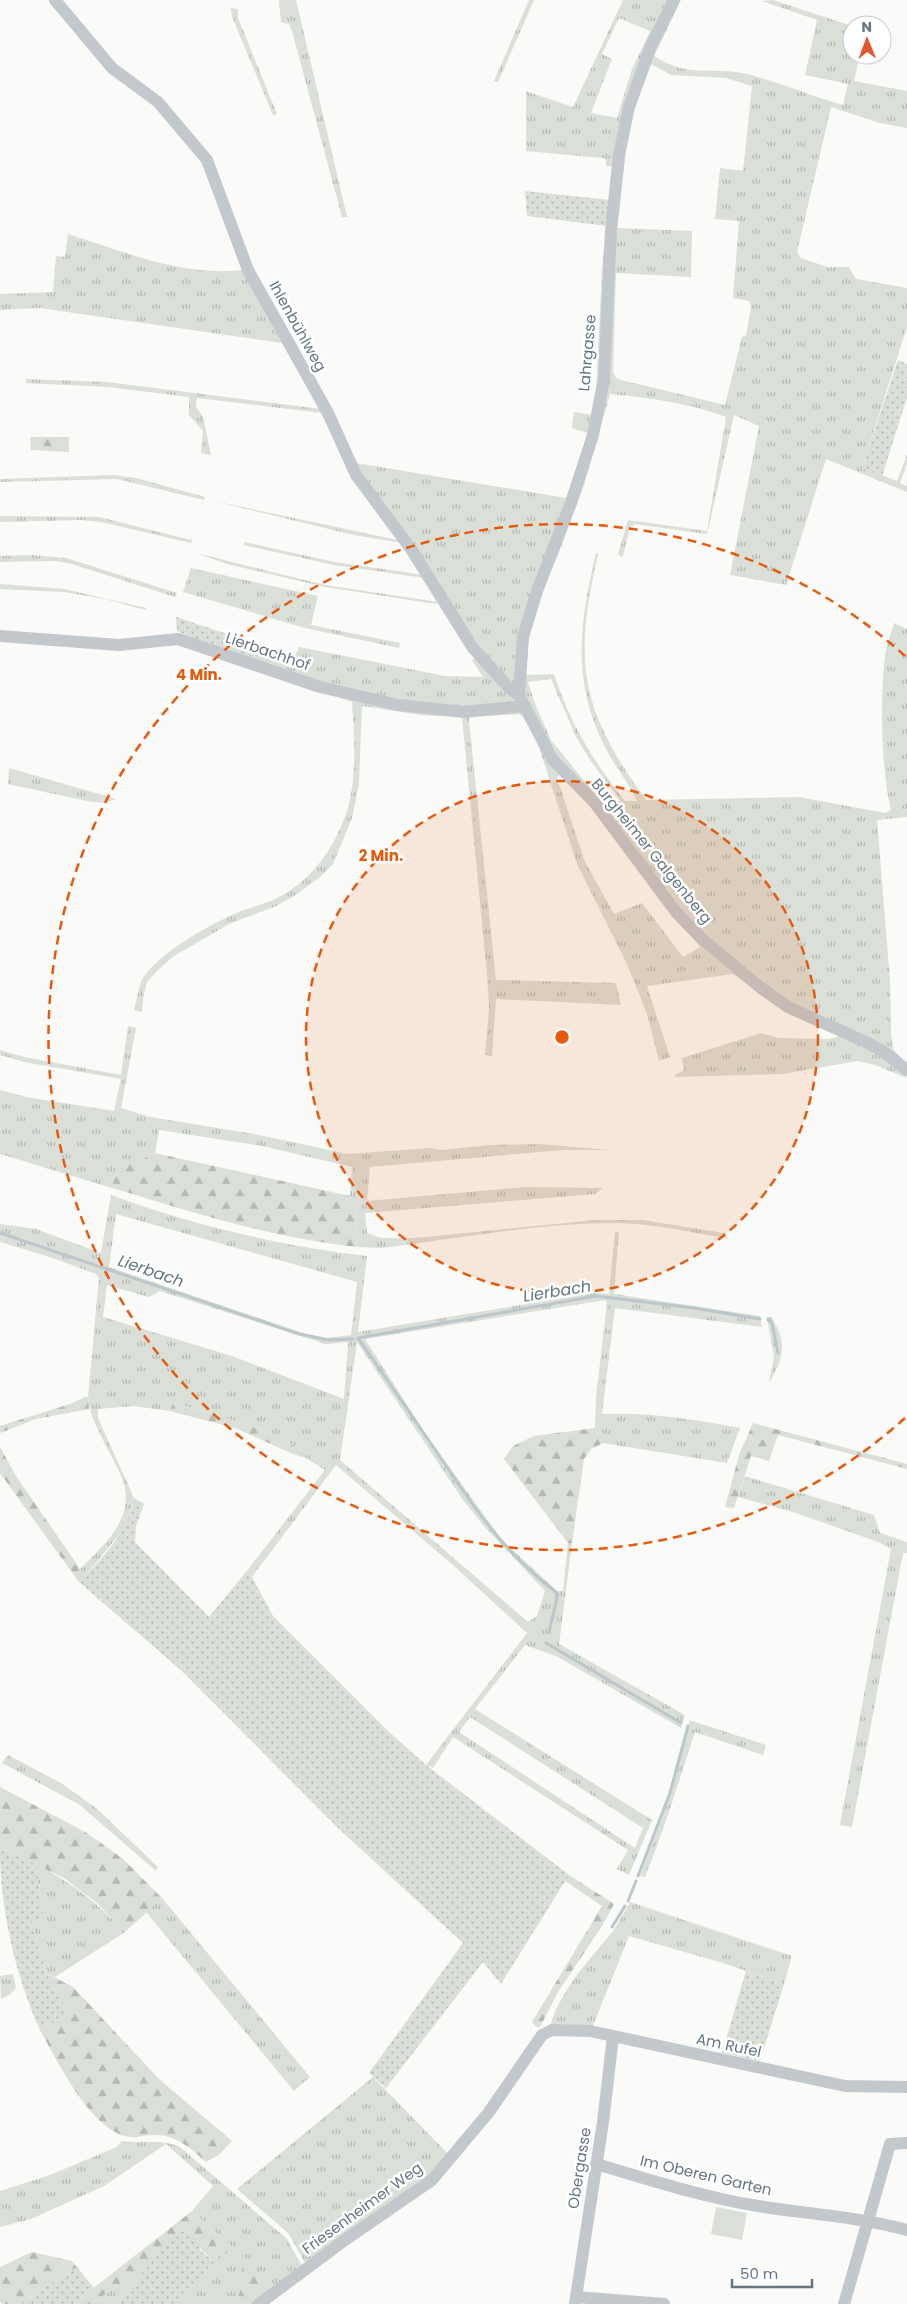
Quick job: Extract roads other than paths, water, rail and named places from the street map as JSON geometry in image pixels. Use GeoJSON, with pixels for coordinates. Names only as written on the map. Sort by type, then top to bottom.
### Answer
{"type":"FeatureCollection","features":[{"type":"Feature","properties":{"kind":"street","name":"Ihlenbühlweg"},"geometry":{"type":"LineString","coordinates":[[54,0],[112,68],[158,102],[208,160],[248,270],[328,413],[356,475],[411,549],[473,648],[521,700]]}},
{"type":"Feature","properties":{"kind":"street","name":"Lahrgasse"},"geometry":{"type":"LineString","coordinates":[[521,700],[520,676],[523,637],[537,591],[572,500],[593,435],[604,379],[611,231],[619,155],[629,107],[651,46],[674,0]]}},
{"type":"Feature","properties":{"kind":"street","name":"Lierbachhof"},"geometry":{"type":"LineString","coordinates":[[0,636],[118,645],[178,639],[320,687],[398,704],[464,712],[521,700]]}},
{"type":"Feature","properties":{"kind":"street"},"geometry":{"type":"LineString","coordinates":[[503,681],[520,676]]}},
{"type":"Feature","properties":{"kind":"street","name":"Burgheimer Galgenberg"},"geometry":{"type":"LineString","coordinates":[[521,700],[552,759],[594,802],[676,912],[701,938],[761,988],[788,1007],[868,1042],[907,1070]]}},
{"type":"Feature","properties":{"kind":"street","name":"Am Rufel"},"geometry":{"type":"LineString","coordinates":[[545,2032],[552,2030],[590,2031],[845,2086],[907,2087]]}},
{"type":"Feature","properties":{"kind":"street","name":"Friesenheimer Weg"},"geometry":{"type":"LineString","coordinates":[[260,2304],[345,2240],[432,2180],[489,2112],[545,2032]]}},
{"type":"Feature","properties":{"kind":"street","name":"Obergasse"},"geometry":{"type":"LineString","coordinates":[[575,2300],[613,2037]]}},
{"type":"Feature","properties":{"kind":"street"},"geometry":{"type":"LineString","coordinates":[[844,2304],[890,2144],[907,2143]]}},
{"type":"Feature","properties":{"kind":"street","name":"Im Oberen Garten"},"geometry":{"type":"LineString","coordinates":[[596,2164],[752,2205],[869,2220],[907,2230]]}},
{"type":"Feature","properties":{"kind":"street"},"geometry":{"type":"LineString","coordinates":[[575,2300],[664,2304]]}},
{"type":"Feature","properties":{"kind":"waterway","name":"Lierbach"},"geometry":{"type":"LineString","coordinates":[[0,1233],[299,1334],[329,1340],[353,1339]]}},
{"type":"Feature","properties":{"kind":"waterway","name":"Lierbach"},"geometry":{"type":"LineString","coordinates":[[549,1632],[557,1598],[556,1592],[520,1561],[490,1527],[462,1490],[358,1338],[596,1296],[694,1308],[760,1319]]}},
{"type":"Feature","properties":{"kind":"waterway","name":"Lierbach"},"geometry":{"type":"LineString","coordinates":[[768,1320],[772,1323],[778,1353]]}},
{"type":"Feature","properties":{"kind":"waterway"},"geometry":{"type":"LineString","coordinates":[[546,1643],[681,1723]]}},
{"type":"Feature","properties":{"kind":"waterway"},"geometry":{"type":"LineString","coordinates":[[638,1876],[670,1793],[688,1726]]}},
{"type":"Feature","properties":{"kind":"waterway"},"geometry":{"type":"LineString","coordinates":[[628,1901],[636,1881]]}},
{"type":"Feature","properties":{"kind":"waterway"},"geometry":{"type":"LineString","coordinates":[[612,1927],[625,1906]]}}]}
